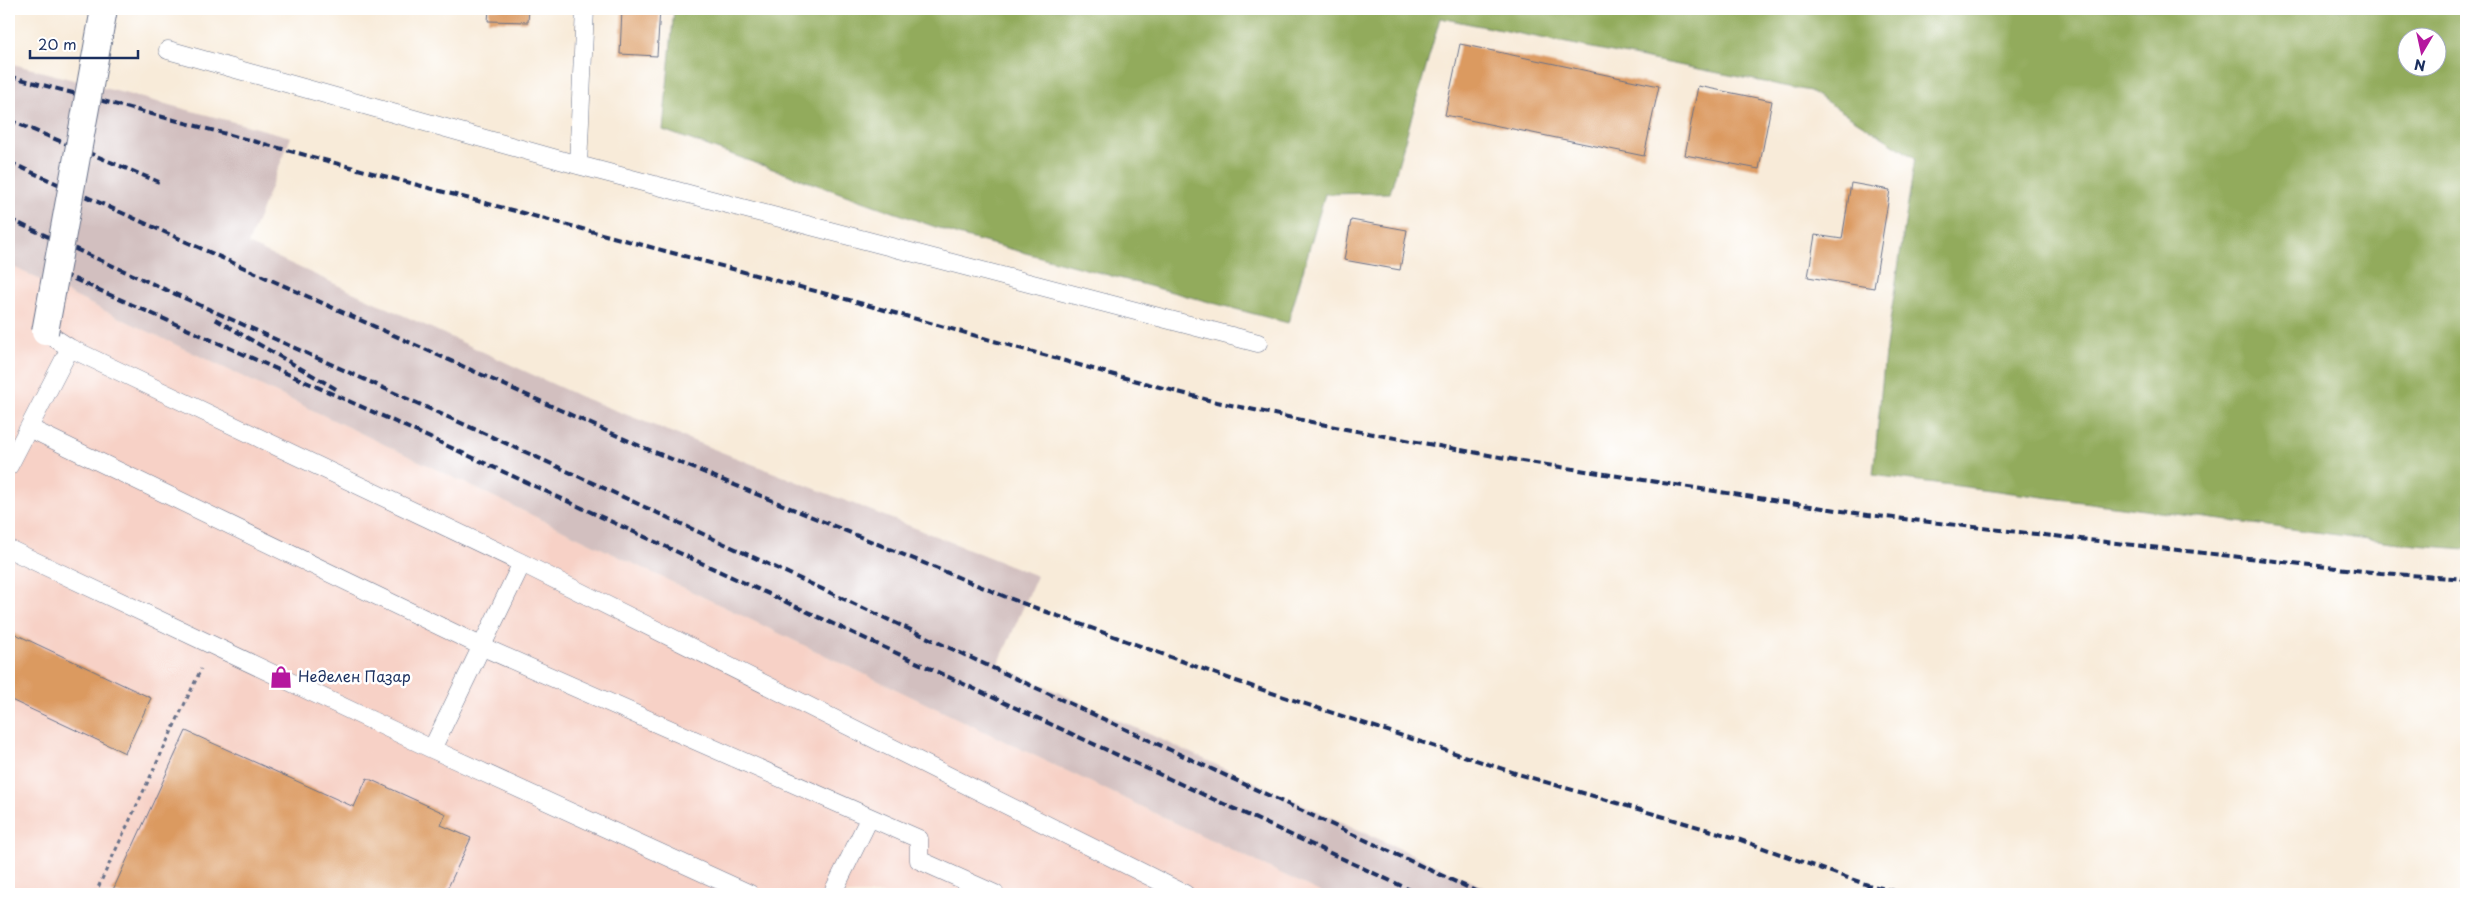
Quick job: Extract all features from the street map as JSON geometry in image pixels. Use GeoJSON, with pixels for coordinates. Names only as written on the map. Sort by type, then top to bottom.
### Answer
{"type":"FeatureCollection","features":[{"type":"Feature","properties":{"kind":"street"},"geometry":{"type":"LineString","coordinates":[[45,332],[104,9]]}},
{"type":"Feature","properties":{"kind":"lane"},"geometry":{"type":"LineString","coordinates":[[578,165],[585,9]]}},
{"type":"Feature","properties":{"kind":"lane"},"geometry":{"type":"LineString","coordinates":[[168,50],[578,165],[1258,343]]}},
{"type":"Feature","properties":{"kind":"lane"},"geometry":{"type":"LineString","coordinates":[[45,332],[70,348],[522,563],[1185,894]]}},
{"type":"Feature","properties":{"kind":"lane"},"geometry":{"type":"LineString","coordinates":[[9,466],[70,348]]}},
{"type":"Feature","properties":{"kind":"lane"},"geometry":{"type":"LineString","coordinates":[[29,428],[483,647],[918,839],[919,860],[995,894]]}},
{"type":"Feature","properties":{"kind":"lane"},"geometry":{"type":"LineString","coordinates":[[9,549],[432,749],[750,894]]}},
{"type":"Feature","properties":{"kind":"lane"},"geometry":{"type":"LineString","coordinates":[[432,749],[522,563]]}},
{"type":"Feature","properties":{"kind":"lane"},"geometry":{"type":"LineString","coordinates":[[832,894],[869,819]]}},
{"type":"Feature","properties":{"kind":"path"},"geometry":{"type":"LineString","coordinates":[[95,894],[212,645]]}},
{"type":"Feature","properties":{"kind":"path"},"geometry":{"type":"LineString","coordinates":[[9,892],[13,894]]}},
{"type":"Feature","properties":{"kind":"shaded area"},"geometry":{"type":"Polygon","coordinates":[[[9,63],[291,137],[248,244],[579,396],[1037,576],[998,665],[1499,894],[1324,894],[9,265],[9,63]]]}},
{"type":"Feature","properties":{"kind":"shaded area"},"geometry":{"type":"Polygon","coordinates":[[[9,265],[1324,894],[9,894],[9,265]]]}},
{"type":"Feature","properties":{"kind":"green space"},"geometry":{"type":"Polygon","coordinates":[[[674,9],[2466,9],[2466,549],[2415,545],[1873,475],[1885,353],[1915,158],[1810,91],[1440,18],[1390,193],[1325,194],[1288,323],[958,235],[663,130],[674,9]]]}},
{"type":"Feature","properties":{"kind":"building"},"geometry":{"type":"Polygon","coordinates":[[[489,9],[529,9],[528,22],[488,21],[489,9]]]}},
{"type":"Feature","properties":{"kind":"building"},"geometry":{"type":"Polygon","coordinates":[[[622,9],[660,9],[657,56],[620,54],[622,9]]]}},
{"type":"Feature","properties":{"kind":"building"},"geometry":{"type":"Polygon","coordinates":[[[1460,44],[1659,86],[1644,156],[1445,115],[1460,44]]]}},
{"type":"Feature","properties":{"kind":"building"},"geometry":{"type":"Polygon","coordinates":[[[1698,86],[1772,101],[1759,169],[1685,155],[1698,86]]]}},
{"type":"Feature","properties":{"kind":"building"},"geometry":{"type":"Polygon","coordinates":[[[1851,183],[1890,190],[1874,288],[1808,277],[1815,235],[1842,239],[1851,183]]]}},
{"type":"Feature","properties":{"kind":"building"},"geometry":{"type":"Polygon","coordinates":[[[1351,220],[1407,230],[1400,270],[1344,260],[1351,220]]]}},
{"type":"Feature","properties":{"kind":"building"},"geometry":{"type":"Polygon","coordinates":[[[9,631],[151,698],[125,753],[9,699],[9,631]]]}},
{"type":"Feature","properties":{"kind":"building"},"geometry":{"type":"Polygon","coordinates":[[[186,731],[354,807],[367,778],[446,814],[441,825],[471,838],[445,894],[116,894],[112,892],[186,731]]]}},
{"type":"Feature","properties":{"kind":"railway"},"geometry":{"type":"LineString","coordinates":[[9,76],[849,300],[1212,401],[1340,428],[1522,461],[1868,515],[2381,573],[2466,579]]}},
{"type":"Feature","properties":{"kind":"railway"},"geometry":{"type":"LineString","coordinates":[[9,120],[159,182]]}},
{"type":"Feature","properties":{"kind":"railway"},"geometry":{"type":"LineString","coordinates":[[9,162],[640,446],[1006,597],[1236,681],[1515,773],[1729,836],[1868,885],[1908,894]]}},
{"type":"Feature","properties":{"kind":"railway"},"geometry":{"type":"LineString","coordinates":[[9,219],[543,460],[1482,894]]}},
{"type":"Feature","properties":{"kind":"railway"},"geometry":{"type":"LineString","coordinates":[[63,274],[389,419],[1419,894]]}},
{"type":"Feature","properties":{"kind":"railway"},"geometry":{"type":"LineString","coordinates":[[215,319],[336,389]]}},
{"type":"Feature","properties":{"kind":"place","name":"Неделен Пазар"},"geometry":{"type":"Point","coordinates":[281,677]}}]}
